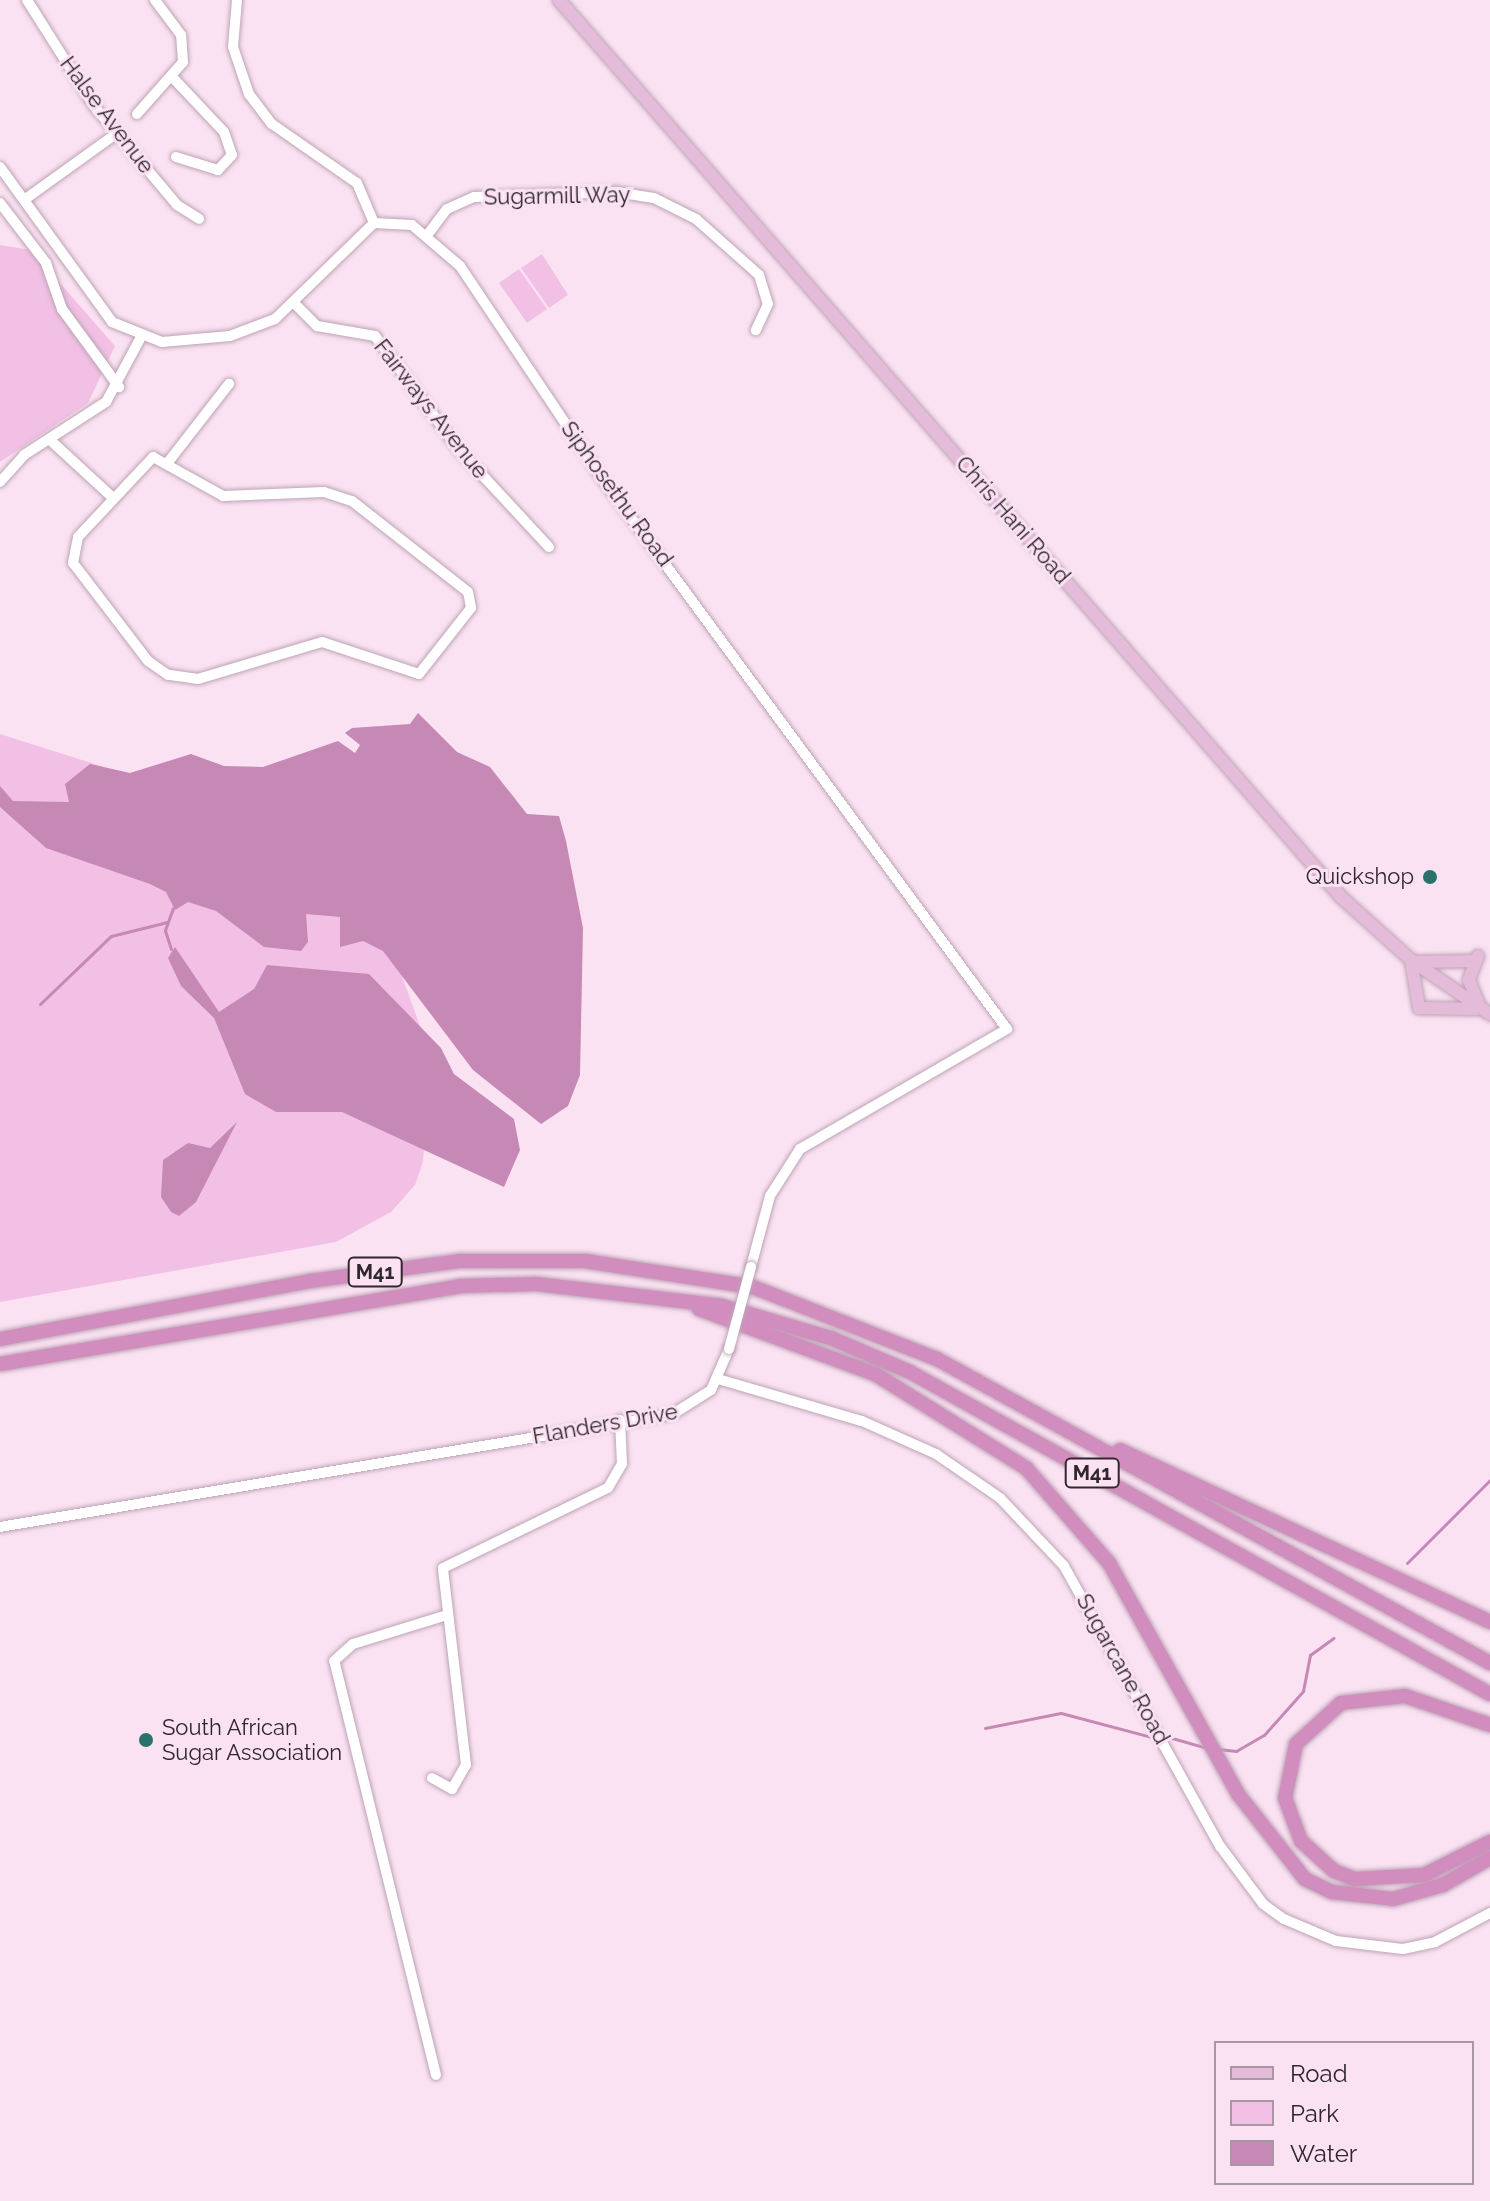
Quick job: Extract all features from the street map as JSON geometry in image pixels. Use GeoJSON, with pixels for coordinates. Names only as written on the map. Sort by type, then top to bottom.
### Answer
{"type":"FeatureCollection","features":[{"type":"Feature","properties":{"kind":"highway","name":"M41"},"geometry":{"type":"LineString","coordinates":[[0,1338],[409,1267],[585,1261],[784,1296],[885,1335],[1043,1416],[1490,1663]]}},
{"type":"Feature","properties":{"kind":"highway","name":"M41"},"geometry":{"type":"LineString","coordinates":[[0,1364],[459,1286],[536,1284],[675,1302],[784,1322],[910,1372],[1490,1694]]}},
{"type":"Feature","properties":{"kind":"highway"},"geometry":{"type":"LineString","coordinates":[[675,1302],[875,1374],[1026,1468],[1109,1563],[1264,1837],[1305,1879],[1343,1894],[1393,1899],[1443,1885],[1490,1858]]}},
{"type":"Feature","properties":{"kind":"highway"},"geometry":{"type":"LineString","coordinates":[[1043,1416],[1490,1622]]}},
{"type":"Feature","properties":{"kind":"highway"},"geometry":{"type":"LineString","coordinates":[[1490,1725],[1405,1696],[1341,1703],[1296,1744],[1285,1798],[1301,1841],[1334,1871],[1355,1879],[1424,1875],[1490,1842]]}},
{"type":"Feature","properties":{"kind":"main road","name":"Chris Hani Road"},"geometry":{"type":"LineString","coordinates":[[559,0],[1341,897],[1411,960],[1487,1012]]}},
{"type":"Feature","properties":{"kind":"main road"},"geometry":{"type":"LineString","coordinates":[[1475,958],[1470,987],[1487,1012],[1419,1008],[1411,960],[1475,958]]}},
{"type":"Feature","properties":{"kind":"street","name":"Halse Avenue"},"geometry":{"type":"LineString","coordinates":[[27,0],[116,134],[177,205],[199,219]]}},
{"type":"Feature","properties":{"kind":"street"},"geometry":{"type":"LineString","coordinates":[[137,114],[175,80],[181,35],[155,0]]}},
{"type":"Feature","properties":{"kind":"street"},"geometry":{"type":"LineString","coordinates":[[0,167],[112,322],[141,337],[175,343],[230,336],[296,305],[374,223],[357,183],[272,124],[249,94],[233,47],[237,0]]}},
{"type":"Feature","properties":{"kind":"street"},"geometry":{"type":"LineString","coordinates":[[175,80],[224,132],[232,155],[218,170],[176,157]]}},
{"type":"Feature","properties":{"kind":"street"},"geometry":{"type":"LineString","coordinates":[[24,200],[116,134]]}},
{"type":"Feature","properties":{"kind":"street","name":"Sugarmill Way"},"geometry":{"type":"LineString","coordinates":[[428,234],[447,209],[474,197],[616,192],[654,198],[696,219],[759,275],[768,304],[756,330]]}},
{"type":"Feature","properties":{"kind":"street"},"geometry":{"type":"LineString","coordinates":[[0,203],[46,263],[62,309],[119,387]]}},
{"type":"Feature","properties":{"kind":"street","name":"Siphosethu Road"},"geometry":{"type":"LineString","coordinates":[[374,223],[402,222],[428,234],[460,266],[604,481],[1007,1029]]}},
{"type":"Feature","properties":{"kind":"street","name":"Fairways Avenue"},"geometry":{"type":"LineString","coordinates":[[296,305],[317,326],[375,336],[460,451],[549,547]]}},
{"type":"Feature","properties":{"kind":"street"},"geometry":{"type":"LineString","coordinates":[[0,482],[49,439],[119,387],[141,337]]}},
{"type":"Feature","properties":{"kind":"street"},"geometry":{"type":"LineString","coordinates":[[169,461],[229,384]]}},
{"type":"Feature","properties":{"kind":"street"},"geometry":{"type":"LineString","coordinates":[[49,439],[112,497]]}},
{"type":"Feature","properties":{"kind":"street"},"geometry":{"type":"LineString","coordinates":[[153,457],[169,461],[231,497],[324,492],[352,501],[468,592],[471,608],[419,674],[322,642],[178,678],[148,661],[73,563],[78,537],[112,497],[153,457]]}},
{"type":"Feature","properties":{"kind":"street","name":"Flanders Drive"},"geometry":{"type":"LineString","coordinates":[[0,1527],[689,1408],[718,1379],[770,1196],[800,1149],[1007,1029]]}},
{"type":"Feature","properties":{"kind":"street","name":"Sugarcane Road"},"geometry":{"type":"LineString","coordinates":[[718,1379],[862,1421],[936,1454],[1000,1498],[1064,1566],[1220,1846],[1263,1904],[1284,1919],[1336,1941],[1403,1949],[1435,1942],[1490,1913]]}},
{"type":"Feature","properties":{"kind":"street"},"geometry":{"type":"LineString","coordinates":[[432,1778],[452,1789],[466,1765],[462,1700],[444,1616],[443,1568],[498,1547],[616,1481],[620,1420]]}},
{"type":"Feature","properties":{"kind":"street"},"geometry":{"type":"LineString","coordinates":[[436,2075],[334,1661],[353,1644],[444,1616]]}},
{"type":"Feature","properties":{"kind":"green space"},"geometry":{"type":"Polygon","coordinates":[[[0,245],[31,250],[115,346],[88,403],[0,462],[0,245]]]}},
{"type":"Feature","properties":{"kind":"green space"},"geometry":{"type":"Polygon","coordinates":[[[542,254],[568,295],[549,308],[521,268],[542,254]]]}},
{"type":"Feature","properties":{"kind":"green space"},"geometry":{"type":"Polygon","coordinates":[[[519,269],[547,309],[527,323],[499,283],[519,269]]]}},
{"type":"Feature","properties":{"kind":"green space"},"geometry":{"type":"Polygon","coordinates":[[[0,734],[186,793],[384,926],[430,1054],[423,1162],[415,1185],[391,1212],[336,1242],[0,1302],[0,734]]]}},
{"type":"Feature","properties":{"kind":"water"},"geometry":{"type":"Polygon","coordinates":[[[418,713],[457,752],[490,767],[527,814],[559,816],[583,928],[580,1075],[568,1106],[541,1124],[473,1070],[383,951],[363,941],[340,947],[340,917],[306,914],[308,942],[301,951],[264,947],[216,911],[188,902],[175,910],[166,892],[150,884],[46,848],[0,807],[0,786],[13,801],[69,802],[65,784],[90,764],[130,773],[191,754],[224,766],[263,767],[338,741],[355,753],[360,745],[345,733],[352,728],[410,724],[418,713]]]}},
{"type":"Feature","properties":{"kind":"water"},"geometry":{"type":"Polygon","coordinates":[[[175,947],[219,1012],[254,989],[267,965],[369,974],[441,1048],[454,1074],[514,1119],[520,1150],[504,1187],[342,1112],[276,1112],[245,1094],[214,1018],[181,986],[168,958],[175,947]]]}},
{"type":"Feature","properties":{"kind":"water"},"geometry":{"type":"Polygon","coordinates":[[[237,1122],[196,1202],[179,1216],[171,1212],[161,1197],[163,1160],[188,1143],[210,1148],[237,1122]]]}},
{"type":"Feature","properties":{"kind":"waterway"},"geometry":{"type":"LineString","coordinates":[[171,949],[165,930],[173,908]]}},
{"type":"Feature","properties":{"kind":"waterway"},"geometry":{"type":"LineString","coordinates":[[40,1004],[111,936],[167,922]]}},
{"type":"Feature","properties":{"kind":"waterway"},"geometry":{"type":"LineString","coordinates":[[1407,1563],[1490,1480]]}},
{"type":"Feature","properties":{"kind":"waterway"},"geometry":{"type":"LineString","coordinates":[[1219,1749],[1236,1751],[1264,1735],[1303,1691],[1310,1655],[1333,1638]]}},
{"type":"Feature","properties":{"kind":"waterway"},"geometry":{"type":"LineString","coordinates":[[985,1728],[1061,1713],[1151,1737]]}},
{"type":"Feature","properties":{"kind":"waterway"},"geometry":{"type":"LineString","coordinates":[[1172,1738],[1206,1748]]}},
{"type":"Feature","properties":{"kind":"place","name":"Quickshop"},"geometry":{"type":"Point","coordinates":[1430,877]}},
{"type":"Feature","properties":{"kind":"place","name":"South African Sugar Association"},"geometry":{"type":"Point","coordinates":[146,1740]}}]}
